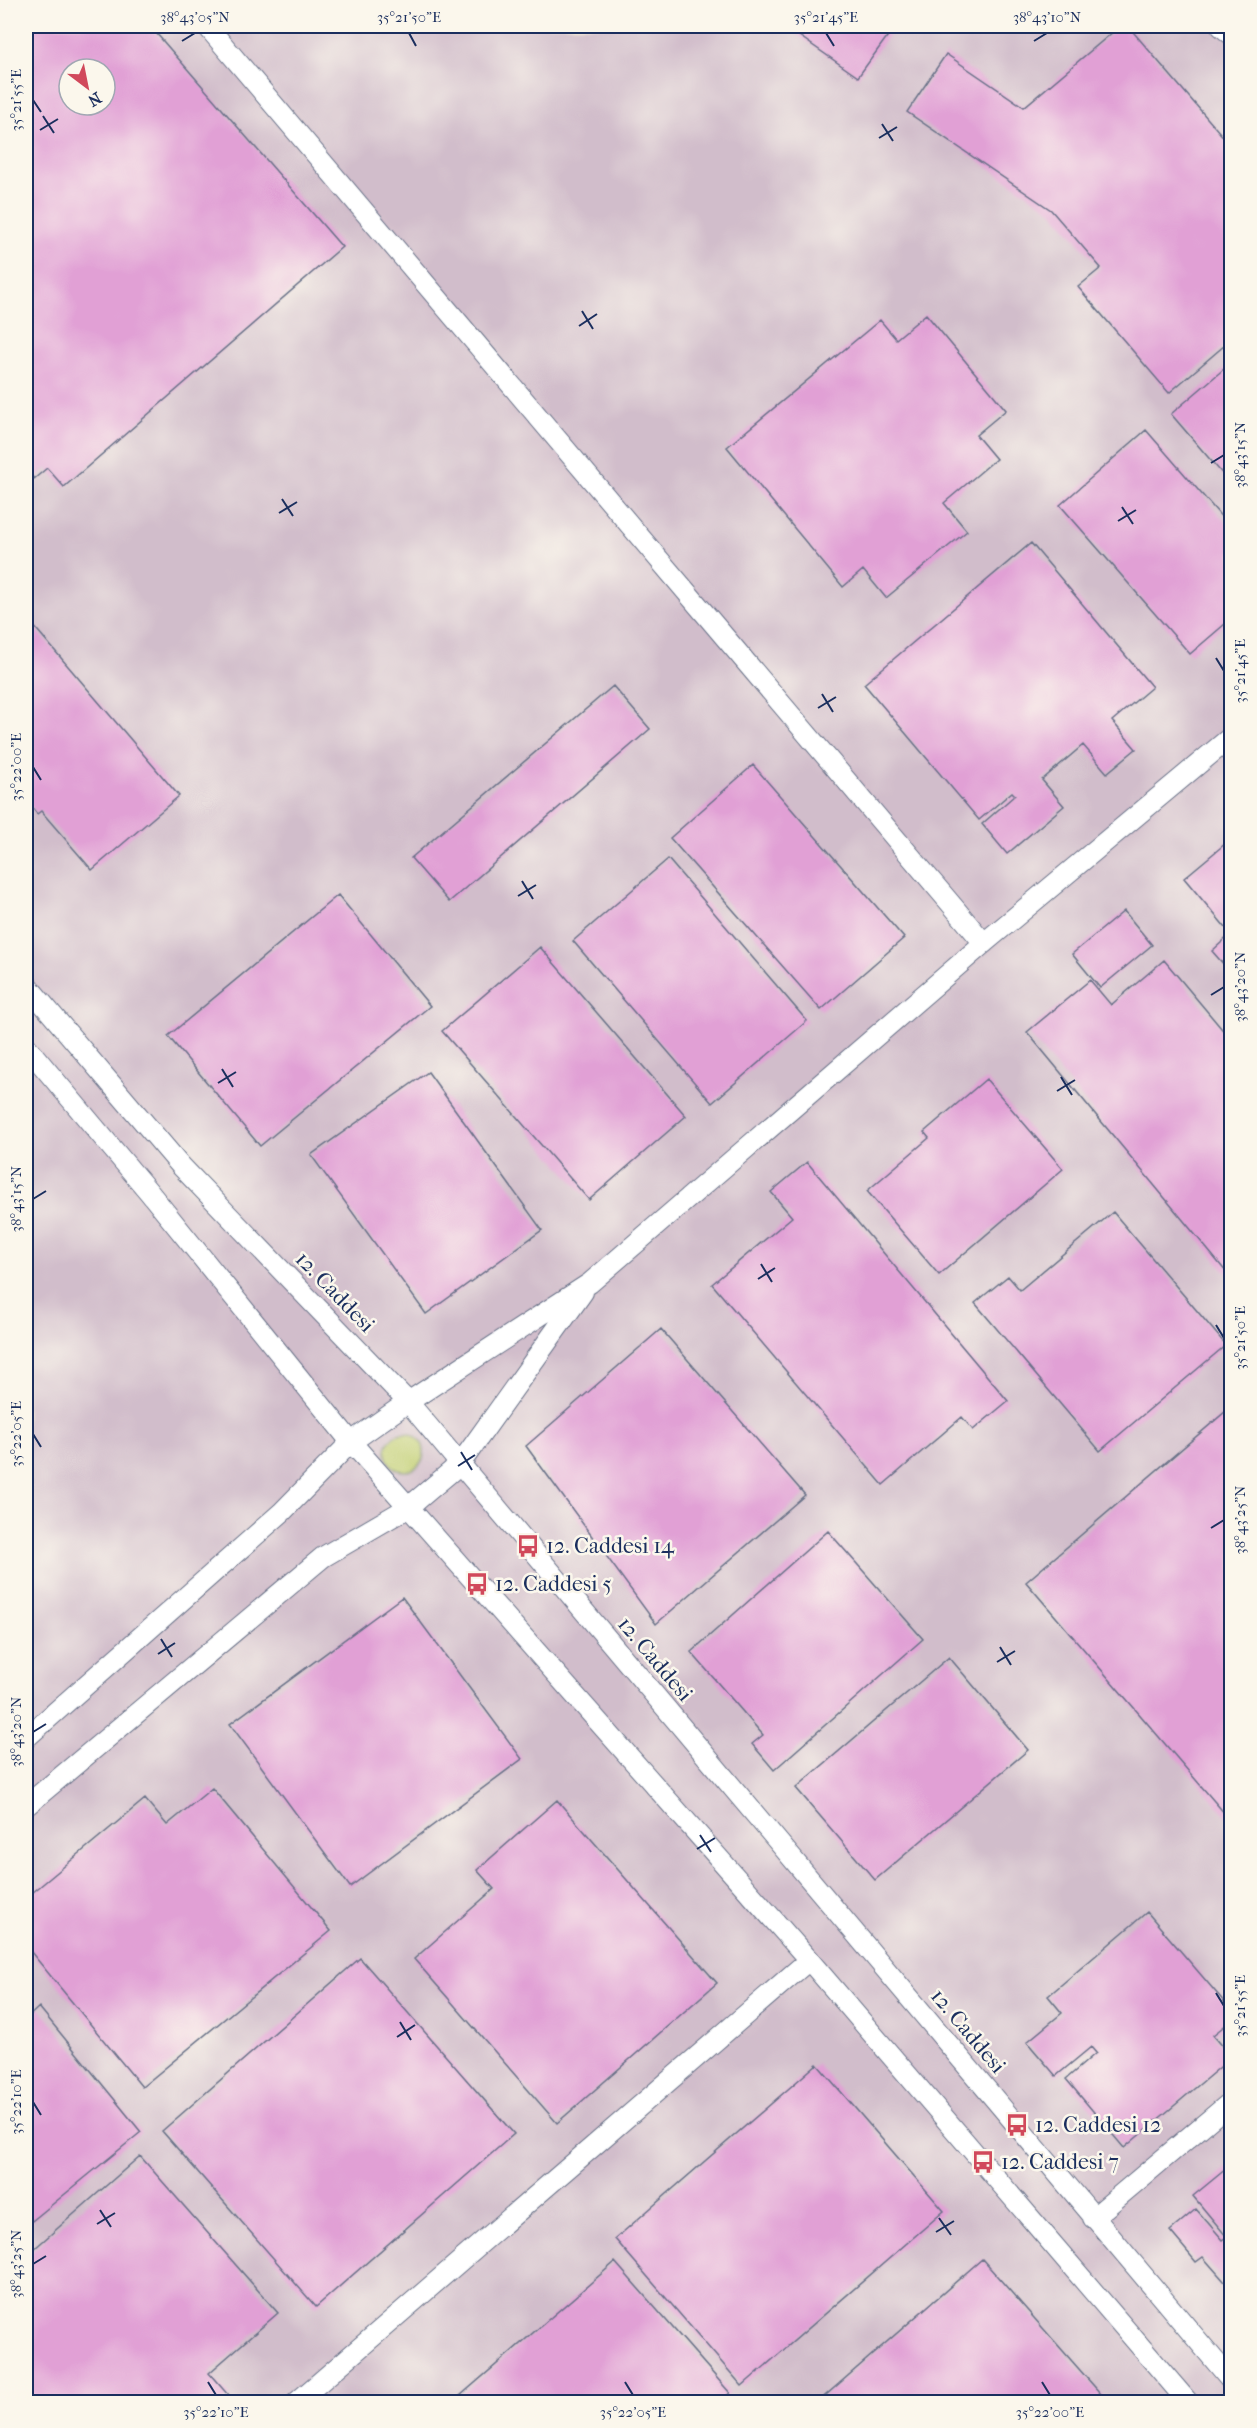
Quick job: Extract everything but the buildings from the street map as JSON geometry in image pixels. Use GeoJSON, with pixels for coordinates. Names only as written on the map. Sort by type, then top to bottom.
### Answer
{"type":"FeatureCollection","features":[{"type":"Feature","properties":{"kind":"street"},"geometry":{"type":"LineString","coordinates":[[207,26],[984,943]]}},
{"type":"Feature","properties":{"kind":"street"},"geometry":{"type":"LineString","coordinates":[[1221,26],[1232,35]]}},
{"type":"Feature","properties":{"kind":"street"},"geometry":{"type":"LineString","coordinates":[[26,1738],[282,1512],[351,1442],[590,1283],[984,943],[1232,736]]}},
{"type":"Feature","properties":{"kind":"street","name":"12. Caddesi"},"geometry":{"type":"LineString","coordinates":[[26,984],[181,1166],[408,1402],[1232,2381]]}},
{"type":"Feature","properties":{"kind":"street"},"geometry":{"type":"LineString","coordinates":[[26,1046],[149,1192],[351,1442],[809,1960],[1188,2403]]}},
{"type":"Feature","properties":{"kind":"street"},"geometry":{"type":"LineString","coordinates":[[26,1806],[323,1557],[409,1507],[460,1464],[590,1283]]}},
{"type":"Feature","properties":{"kind":"street"},"geometry":{"type":"LineString","coordinates":[[297,2403],[809,1960]]}},
{"type":"Feature","properties":{"kind":"street"},"geometry":{"type":"LineString","coordinates":[[1093,2218],[1232,2101]]}},
{"type":"Feature","properties":{"kind":"shaded area"},"geometry":{"type":"Polygon","coordinates":[[[26,26],[1231,26],[1231,2402],[26,2402],[26,26]]]}},
{"type":"Feature","properties":{"kind":"green space"},"geometry":{"type":"Polygon","coordinates":[[[405,1433],[412,1434],[418,1439],[423,1445],[423,1459],[418,1465],[412,1470],[405,1471],[398,1470],[392,1465],[387,1459],[386,1452],[387,1445],[392,1439],[398,1434],[405,1433]]]}},
{"type":"Feature","properties":{"kind":"place","name":"12. Caddesi 14"},"geometry":{"type":"Point","coordinates":[528,1546]}},
{"type":"Feature","properties":{"kind":"place","name":"12. Caddesi 5"},"geometry":{"type":"Point","coordinates":[477,1584]}},
{"type":"Feature","properties":{"kind":"place","name":"12. Caddesi 12"},"geometry":{"type":"Point","coordinates":[1017,2125]}},
{"type":"Feature","properties":{"kind":"place","name":"12. Caddesi 7"},"geometry":{"type":"Point","coordinates":[983,2162]}}]}
